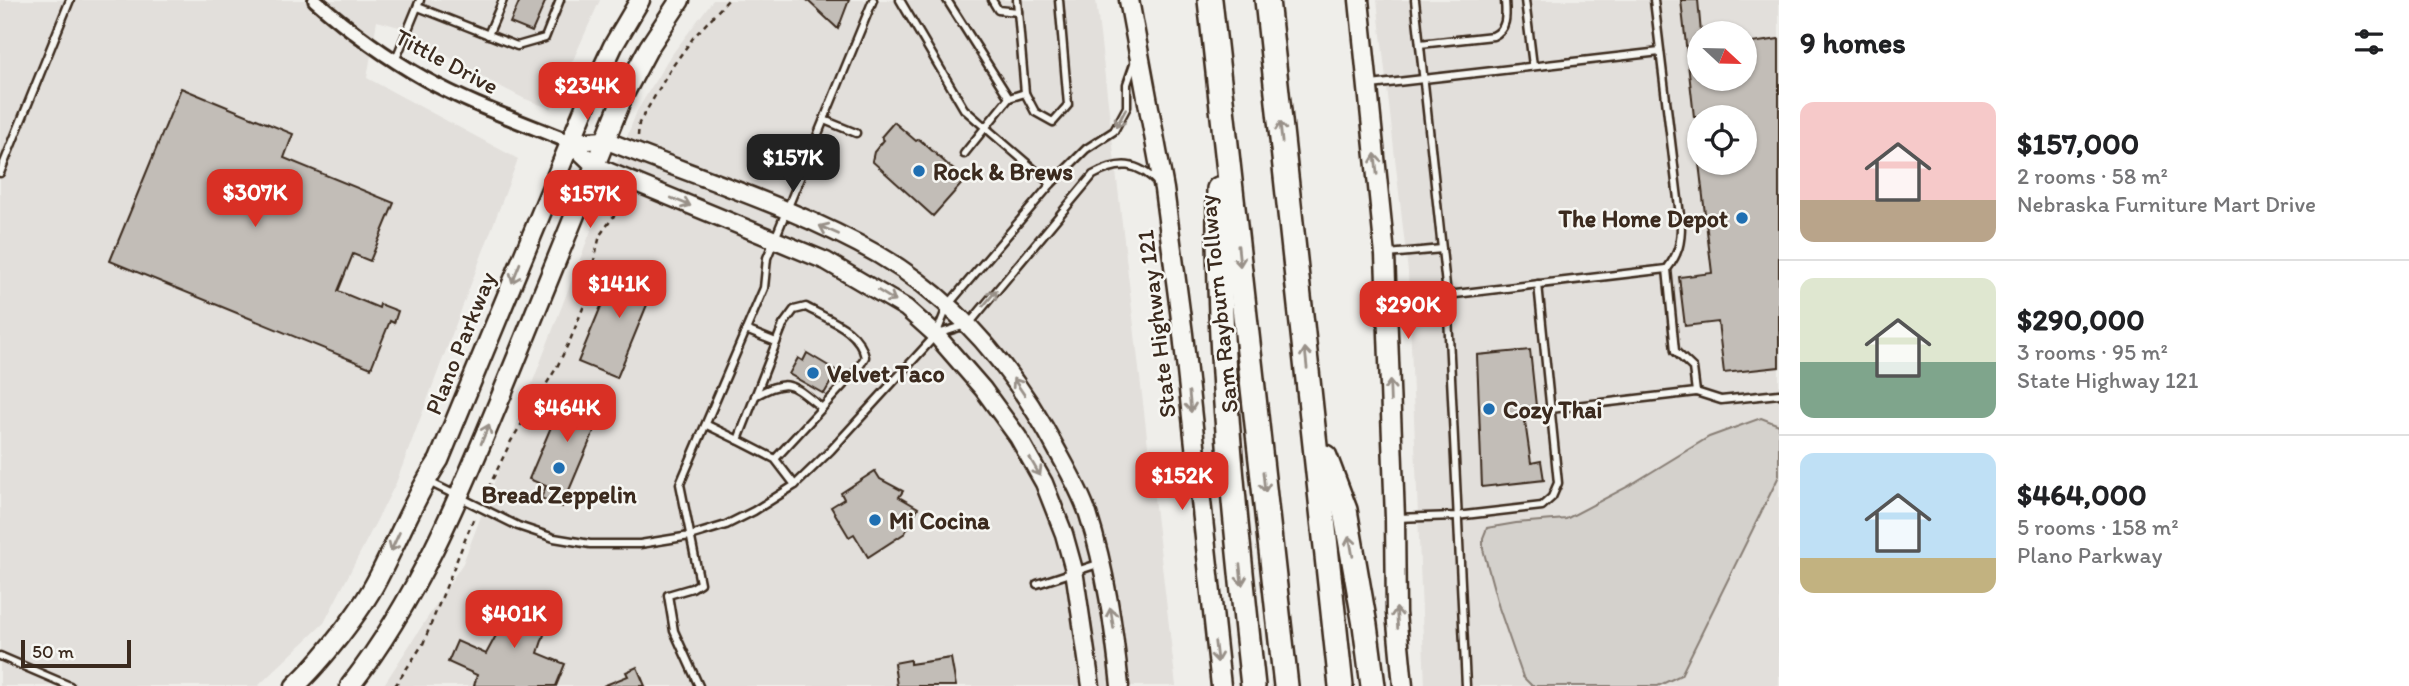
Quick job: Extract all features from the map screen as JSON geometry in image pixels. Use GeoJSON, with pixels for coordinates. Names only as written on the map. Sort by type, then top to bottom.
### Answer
{"type":"FeatureCollection","features":[{"type":"Feature","properties":{"kind":"highway","name":"Sam Rayburn Tollway"},"geometry":{"type":"LineString","coordinates":[[1210,0],[1286,686]]}},
{"type":"Feature","properties":{"kind":"highway"},"geometry":{"type":"LineString","coordinates":[[1267,0],[1341,686]]}},
{"type":"Feature","properties":{"kind":"highway"},"geometry":{"type":"LineString","coordinates":[[1221,91],[1218,266],[1231,484],[1253,686]]}},
{"type":"Feature","properties":{"kind":"highway"},"geometry":{"type":"LineString","coordinates":[[1313,426],[1345,510],[1373,686]]}},
{"type":"Feature","properties":{"kind":"main road","name":"Plano Parkway"},"geometry":{"type":"LineString","coordinates":[[295,686],[336,638],[377,581],[425,481],[439,460],[570,142],[613,46],[640,0]]}},
{"type":"Feature","properties":{"kind":"main road"},"geometry":{"type":"LineString","coordinates":[[351,686],[399,615],[459,498],[624,94],[649,47],[680,0]]}},
{"type":"Feature","properties":{"kind":"main road","name":"State Highway 121"},"geometry":{"type":"LineString","coordinates":[[1129,0],[1164,190],[1183,334],[1221,686]]}},
{"type":"Feature","properties":{"kind":"main road"},"geometry":{"type":"LineString","coordinates":[[1359,0],[1385,255],[1396,613],[1403,686]]}},
{"type":"Feature","properties":{"kind":"street","name":"Tittle Drive"},"geometry":{"type":"LineString","coordinates":[[315,0],[342,24],[426,80],[467,100],[570,142]]}},
{"type":"Feature","properties":{"kind":"street"},"geometry":{"type":"LineString","coordinates":[[570,142],[605,140],[835,232],[880,256],[918,281],[969,324],[1006,369],[1041,419],[1087,511],[1102,562],[1120,686]]}},
{"type":"Feature","properties":{"kind":"street"},"geometry":{"type":"LineString","coordinates":[[570,142],[595,166],[826,261],[906,308],[936,335],[983,389],[1018,437],[1044,483],[1064,534],[1074,570],[1090,686]]}},
{"type":"Feature","properties":{"kind":"lane"},"geometry":{"type":"LineString","coordinates":[[0,173],[70,0]]}},
{"type":"Feature","properties":{"kind":"lane"},"geometry":{"type":"LineString","coordinates":[[488,35],[503,0]]}},
{"type":"Feature","properties":{"kind":"lane"},"geometry":{"type":"LineString","coordinates":[[395,61],[419,3],[517,47],[545,38],[560,0]]}},
{"type":"Feature","properties":{"kind":"lane"},"geometry":{"type":"LineString","coordinates":[[699,686],[674,631],[668,595],[701,583],[680,484],[764,288],[767,258],[873,0]]}},
{"type":"Feature","properties":{"kind":"lane"},"geometry":{"type":"LineString","coordinates":[[900,0],[964,108],[1051,184]]}},
{"type":"Feature","properties":{"kind":"lane"},"geometry":{"type":"LineString","coordinates":[[947,0],[1009,98]]}},
{"type":"Feature","properties":{"kind":"lane"},"geometry":{"type":"LineString","coordinates":[[992,0],[999,10],[1018,12]]}},
{"type":"Feature","properties":{"kind":"lane"},"geometry":{"type":"LineString","coordinates":[[1017,0],[1025,93],[1035,112],[1053,122],[1068,105],[1059,0]]}},
{"type":"Feature","properties":{"kind":"lane"},"geometry":{"type":"LineString","coordinates":[[1415,0],[1447,295],[1466,686]]}},
{"type":"Feature","properties":{"kind":"lane"},"geometry":{"type":"LineString","coordinates":[[1420,44],[1493,36],[1499,33],[1504,29],[1505,0]]}},
{"type":"Feature","properties":{"kind":"lane"},"geometry":{"type":"LineString","coordinates":[[1525,0],[1533,65]]}},
{"type":"Feature","properties":{"kind":"lane"},"geometry":{"type":"LineString","coordinates":[[1654,0],[1681,242],[1678,255],[1667,269],[1675,351],[1693,368],[1696,392]]}},
{"type":"Feature","properties":{"kind":"lane"},"geometry":{"type":"LineString","coordinates":[[1369,86],[1660,52]]}},
{"type":"Feature","properties":{"kind":"lane"},"geometry":{"type":"LineString","coordinates":[[425,481],[518,526],[554,538],[590,544],[640,544],[690,536],[726,525],[754,510],[795,485],[831,450],[936,335],[948,305],[1051,184],[1086,149],[1114,131],[1127,107],[1127,84],[1139,53]]}},
{"type":"Feature","properties":{"kind":"lane"},"geometry":{"type":"LineString","coordinates":[[964,154],[1009,98],[1025,93]]}},
{"type":"Feature","properties":{"kind":"lane"},"geometry":{"type":"LineString","coordinates":[[824,120],[856,133]]}},
{"type":"Feature","properties":{"kind":"lane"},"geometry":{"type":"LineString","coordinates":[[936,335],[969,324],[1093,175],[1108,167],[1132,165],[1148,173],[1164,190]]}},
{"type":"Feature","properties":{"kind":"lane"},"geometry":{"type":"LineString","coordinates":[[1385,255],[1442,249]]}},
{"type":"Feature","properties":{"kind":"lane"},"geometry":{"type":"LineString","coordinates":[[1447,295],[1667,269]]}},
{"type":"Feature","properties":{"kind":"lane"},"geometry":{"type":"LineString","coordinates":[[1395,518],[1456,516],[1542,506],[1552,497],[1558,483],[1538,284]]}},
{"type":"Feature","properties":{"kind":"lane"},"geometry":{"type":"LineString","coordinates":[[737,439],[782,325],[794,310],[806,307],[851,331],[863,345],[865,357],[858,369],[775,459]]}},
{"type":"Feature","properties":{"kind":"lane"},"geometry":{"type":"LineString","coordinates":[[746,330],[776,342]]}},
{"type":"Feature","properties":{"kind":"lane"},"geometry":{"type":"LineString","coordinates":[[755,396],[773,386],[784,384],[795,388],[822,408]]}},
{"type":"Feature","properties":{"kind":"lane"},"geometry":{"type":"LineString","coordinates":[[1550,409],[1696,392],[1721,400],[1779,394]]}},
{"type":"Feature","properties":{"kind":"lane"},"geometry":{"type":"LineString","coordinates":[[706,425],[775,459],[795,485]]}},
{"type":"Feature","properties":{"kind":"lane"},"geometry":{"type":"LineString","coordinates":[[1037,584],[1102,562]]}},
{"type":"Feature","properties":{"kind":"lane"},"geometry":{"type":"LineString","coordinates":[[0,656],[71,686]]}},
{"type":"Feature","properties":{"kind":"path"},"geometry":{"type":"LineString","coordinates":[[633,151],[639,123],[672,66],[692,38],[728,0]]}},
{"type":"Feature","properties":{"kind":"path"},"geometry":{"type":"LineString","coordinates":[[395,686],[423,644],[479,507],[511,441],[557,367],[571,338],[583,308],[600,235],[619,209],[624,197],[620,190],[624,179]]}},
{"type":"Feature","properties":{"kind":"shaded area"},"geometry":{"type":"Polygon","coordinates":[[[0,0],[600,0],[551,109],[478,75],[403,28],[377,21],[367,78],[518,159],[396,483],[324,623],[258,686],[0,686],[0,0]]]}},
{"type":"Feature","properties":{"kind":"shaded area"},"geometry":{"type":"Polygon","coordinates":[[[713,0],[1096,0],[1176,686],[383,686],[463,563],[637,111],[667,61],[713,0]]]}},
{"type":"Feature","properties":{"kind":"shaded area"},"geometry":{"type":"Polygon","coordinates":[[[1377,0],[1779,0],[1779,686],[1425,686],[1408,272],[1377,0]]]}},
{"type":"Feature","properties":{"kind":"shaded area"},"geometry":{"type":"Polygon","coordinates":[[[1761,418],[1779,425],[1779,476],[1681,675],[1658,686],[1532,686],[1523,677],[1499,608],[1483,549],[1487,528],[1566,519],[1627,487],[1709,437],[1761,418]]]}},
{"type":"Feature","properties":{"kind":"building"},"geometry":{"type":"Polygon","coordinates":[[[520,0],[546,0],[532,32],[510,23],[520,0]]]}},
{"type":"Feature","properties":{"kind":"building"},"geometry":{"type":"Polygon","coordinates":[[[807,0],[849,0],[838,29],[807,0]]]}},
{"type":"Feature","properties":{"kind":"building","name":"The Home Depot"},"geometry":{"type":"Polygon","coordinates":[[[1681,0],[1698,0],[1700,21],[1687,21],[1687,54],[1681,0]]]}},
{"type":"Feature","properties":{"kind":"building","name":"The Home Depot"},"geometry":{"type":"Polygon","coordinates":[[[1779,39],[1779,367],[1724,373],[1718,322],[1685,326],[1679,277],[1712,273],[1700,175],[1757,175],[1757,105],[1693,105],[1691,91],[1757,91],[1757,42],[1779,39]]]}},
{"type":"Feature","properties":{"kind":"building"},"geometry":{"type":"Polygon","coordinates":[[[181,88],[293,134],[284,158],[394,203],[370,261],[353,254],[338,291],[379,308],[380,304],[398,311],[394,323],[390,321],[371,368],[110,261],[181,88]]]}},
{"type":"Feature","properties":{"kind":"building","name":"Rock & Brews"},"geometry":{"type":"Polygon","coordinates":[[[894,122],[916,141],[919,139],[965,180],[933,216],[872,161],[874,152],[884,140],[881,137],[894,122]]]}},
{"type":"Feature","properties":{"kind":"building"},"geometry":{"type":"Polygon","coordinates":[[[618,265],[636,272],[639,265],[660,273],[617,378],[578,362],[618,265]]]}},
{"type":"Feature","properties":{"kind":"building"},"geometry":{"type":"Polygon","coordinates":[[[1530,350],[1536,406],[1523,408],[1531,463],[1541,461],[1544,480],[1482,487],[1477,355],[1530,350]]]}},
{"type":"Feature","properties":{"kind":"building","name":"Velvet Taco"},"geometry":{"type":"Polygon","coordinates":[[[807,353],[837,371],[824,394],[789,374],[798,358],[803,361],[807,353]]]}},
{"type":"Feature","properties":{"kind":"building"},"geometry":{"type":"Polygon","coordinates":[[[567,389],[584,396],[587,389],[608,398],[562,507],[541,498],[546,486],[529,479],[567,389]]]}},
{"type":"Feature","properties":{"kind":"building","name":"Mi Cocina"},"geometry":{"type":"Polygon","coordinates":[[[875,471],[880,479],[903,491],[899,497],[918,508],[905,533],[868,557],[854,534],[849,537],[831,507],[844,499],[841,493],[875,471]]]}},
{"type":"Feature","properties":{"kind":"building"},"geometry":{"type":"Polygon","coordinates":[[[518,593],[553,607],[538,653],[565,664],[556,686],[474,686],[477,675],[448,662],[457,641],[486,654],[518,593]]]}},
{"type":"Feature","properties":{"kind":"building"},"geometry":{"type":"Polygon","coordinates":[[[951,658],[956,686],[897,686],[894,663],[910,660],[910,664],[951,658]]]}},
{"type":"Feature","properties":{"kind":"building"},"geometry":{"type":"Polygon","coordinates":[[[637,667],[645,686],[603,686],[628,676],[626,672],[637,667]]]}},
{"type":"Feature","properties":{"kind":"place","name":"Rock & Brews"},"geometry":{"type":"Point","coordinates":[919,171]}},
{"type":"Feature","properties":{"kind":"place","name":"The Home Depot"},"geometry":{"type":"Point","coordinates":[1742,218]}},
{"type":"Feature","properties":{"kind":"place","name":"Velvet Taco"},"geometry":{"type":"Point","coordinates":[813,373]}},
{"type":"Feature","properties":{"kind":"place","name":"Cozy Thai"},"geometry":{"type":"Point","coordinates":[1489,409]}},
{"type":"Feature","properties":{"kind":"place","name":"Bread Zeppelin"},"geometry":{"type":"Point","coordinates":[559,468]}},
{"type":"Feature","properties":{"kind":"place","name":"Mi Cocina"},"geometry":{"type":"Point","coordinates":[875,520]}}]}
